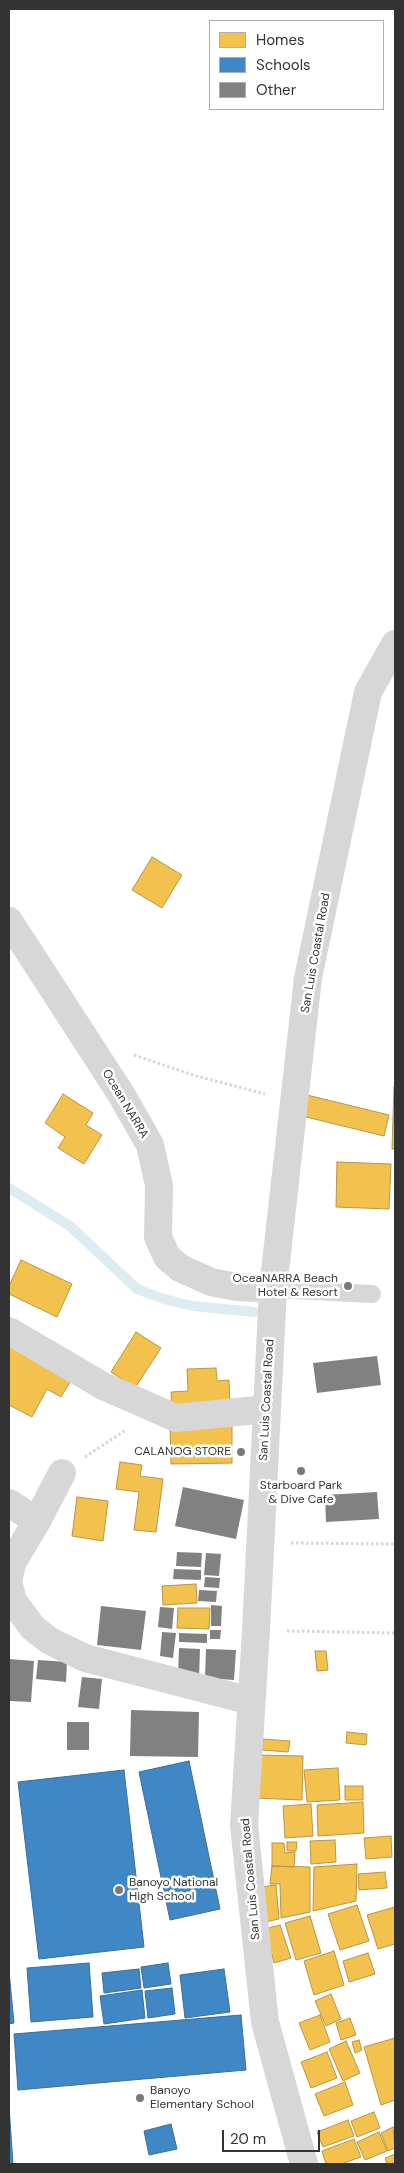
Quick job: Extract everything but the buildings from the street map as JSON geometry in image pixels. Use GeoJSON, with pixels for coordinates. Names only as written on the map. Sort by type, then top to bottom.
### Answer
{"type":"FeatureCollection","features":[{"type":"Feature","properties":{"kind":"street","name":"San Luis Coastal Road"},"geometry":{"type":"LineString","coordinates":[[304,2164],[265,2022],[244,1825],[256,1631],[273,1289],[308,978],[368,692],[395,644]]}},
{"type":"Feature","properties":{"kind":"street","name":"Ocean NARRA"},"geometry":{"type":"LineString","coordinates":[[9,921],[121,1094],[150,1144],[160,1185],[158,1237],[167,1257],[180,1268],[211,1282],[236,1287],[273,1289]]}},
{"type":"Feature","properties":{"kind":"street"},"geometry":{"type":"LineString","coordinates":[[9,1331],[103,1386],[176,1418],[267,1410]]}},
{"type":"Feature","properties":{"kind":"street"},"geometry":{"type":"LineString","coordinates":[[9,1577],[12,1564],[62,1473]]}},
{"type":"Feature","properties":{"kind":"street"},"geometry":{"type":"LineString","coordinates":[[9,1503],[37,1521]]}},
{"type":"Feature","properties":{"kind":"street"},"geometry":{"type":"LineString","coordinates":[[9,1585],[16,1607],[33,1628],[50,1640],[85,1658],[251,1701]]}},
{"type":"Feature","properties":{"kind":"lane"},"geometry":{"type":"LineString","coordinates":[[273,1289],[372,1294]]}},
{"type":"Feature","properties":{"kind":"path"},"geometry":{"type":"LineString","coordinates":[[133,1055],[193,1076],[294,1102]]}},
{"type":"Feature","properties":{"kind":"path"},"geometry":{"type":"LineString","coordinates":[[62,1473],[155,1410]]}},
{"type":"Feature","properties":{"kind":"path"},"geometry":{"type":"LineString","coordinates":[[260,1543],[395,1544]]}},
{"type":"Feature","properties":{"kind":"path"},"geometry":{"type":"LineString","coordinates":[[256,1631],[395,1632]]}},
{"type":"Feature","properties":{"kind":"waterway"},"geometry":{"type":"LineString","coordinates":[[9,1188],[70,1226],[137,1289],[164,1299],[193,1306],[254,1312]]}},
{"type":"Feature","properties":{"kind":"place","name":"OceaNARRA Beach Hotel & Resort"},"geometry":{"type":"Point","coordinates":[348,1286]}},
{"type":"Feature","properties":{"kind":"place","name":"CALANOG STORE"},"geometry":{"type":"Point","coordinates":[241,1452]}},
{"type":"Feature","properties":{"kind":"place","name":"Starboard Park & Dive Cafe"},"geometry":{"type":"Point","coordinates":[301,1471]}},
{"type":"Feature","properties":{"kind":"place","name":"Banoyo National High School"},"geometry":{"type":"Point","coordinates":[119,1890]}},
{"type":"Feature","properties":{"kind":"place","name":"Banoyo Elementary School"},"geometry":{"type":"Point","coordinates":[140,2098]}}]}
